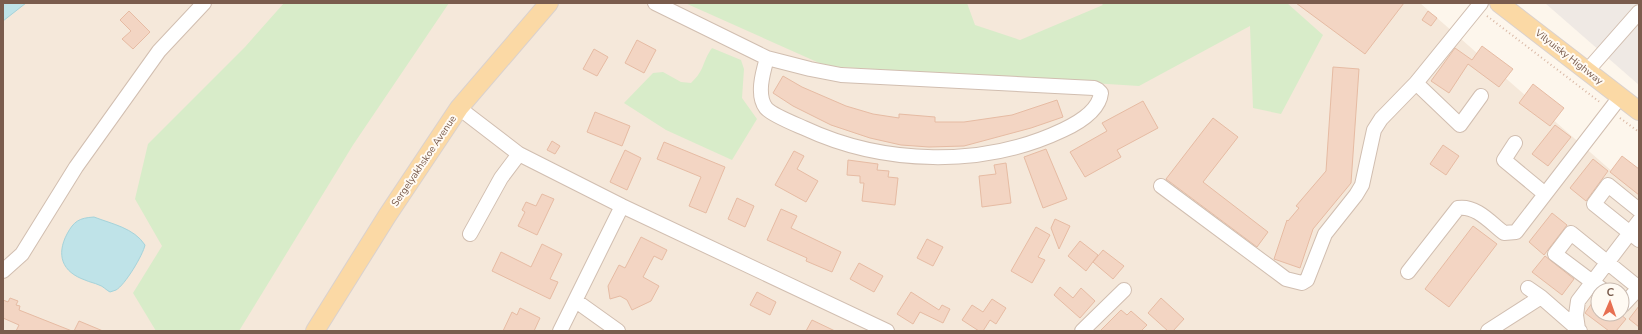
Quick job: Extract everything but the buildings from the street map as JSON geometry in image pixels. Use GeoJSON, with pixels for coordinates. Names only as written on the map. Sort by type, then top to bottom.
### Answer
{"type":"FeatureCollection","features":[{"type":"Feature","properties":{"kind":"main road","name":"Sergelyakhskoe Avenue"},"geometry":{"type":"LineString","coordinates":[[315,331],[387,216],[459,108],[549,3]]}},
{"type":"Feature","properties":{"kind":"main road","name":"Vilyuisky Highway"},"geometry":{"type":"LineString","coordinates":[[1499,3],[1587,71],[1615,103],[1639,111]]}},
{"type":"Feature","properties":{"kind":"street"},"geometry":{"type":"LineString","coordinates":[[3,271],[22,254],[76,167],[159,52],[204,3]]}},
{"type":"Feature","properties":{"kind":"street"},"geometry":{"type":"LineString","coordinates":[[655,3],[767,58],[810,69],[841,75],[1094,88],[1101,93],[1094,109],[1072,125],[1022,146],[990,153],[951,156],[915,156],[871,150],[835,141],[783,118],[766,108],[761,93],[762,78],[767,58]]}},
{"type":"Feature","properties":{"kind":"street"},"geometry":{"type":"LineString","coordinates":[[1161,186],[1286,279],[1302,283],[1307,280],[1325,234],[1356,195],[1362,185],[1374,130],[1382,119],[1416,83],[1479,6]]}},
{"type":"Feature","properties":{"kind":"street"},"geometry":{"type":"LineString","coordinates":[[1587,71],[1639,12]]}},
{"type":"Feature","properties":{"kind":"street"},"geometry":{"type":"LineString","coordinates":[[1416,83],[1460,124],[1481,96]]}},
{"type":"Feature","properties":{"kind":"street"},"geometry":{"type":"LineString","coordinates":[[1408,272],[1458,208],[1466,207],[1472,209],[1504,233],[1516,232],[1615,103]]}},
{"type":"Feature","properties":{"kind":"street"},"geometry":{"type":"LineString","coordinates":[[459,108],[519,154],[622,206],[887,331]]}},
{"type":"Feature","properties":{"kind":"street"},"geometry":{"type":"LineString","coordinates":[[1515,143],[1504,160],[1545,194]]}},
{"type":"Feature","properties":{"kind":"street"},"geometry":{"type":"LineString","coordinates":[[470,234],[501,178],[519,154]]}},
{"type":"Feature","properties":{"kind":"street"},"geometry":{"type":"LineString","coordinates":[[1635,237],[1594,204],[1608,185],[1639,210]]}},
{"type":"Feature","properties":{"kind":"street"},"geometry":{"type":"LineString","coordinates":[[560,331],[622,206]]}},
{"type":"Feature","properties":{"kind":"street"},"geometry":{"type":"LineString","coordinates":[[1600,282],[1608,262],[1635,237],[1639,221]]}},
{"type":"Feature","properties":{"kind":"street"},"geometry":{"type":"LineString","coordinates":[[1593,282],[1555,254],[1572,233],[1639,288],[1630,298]]}},
{"type":"Feature","properties":{"kind":"street"},"geometry":{"type":"LineString","coordinates":[[1528,288],[1541,297],[1578,330]]}},
{"type":"Feature","properties":{"kind":"street"},"geometry":{"type":"LineString","coordinates":[[1082,331],[1124,290]]}},
{"type":"Feature","properties":{"kind":"street"},"geometry":{"type":"LineString","coordinates":[[1578,330],[1576,314],[1578,301],[1590,292]]}},
{"type":"Feature","properties":{"kind":"street"},"geometry":{"type":"LineString","coordinates":[[1488,331],[1541,297]]}},
{"type":"Feature","properties":{"kind":"street"},"geometry":{"type":"LineString","coordinates":[[576,301],[618,331]]}},
{"type":"Feature","properties":{"kind":"path"},"geometry":{"type":"LineString","coordinates":[[1479,6],[1615,103],[1639,132]]}},
{"type":"Feature","properties":{"kind":"shaded area"},"geometry":{"type":"Polygon","coordinates":[[[3,3],[1420,3],[1639,195],[1639,331],[3,331],[3,3]]]}},
{"type":"Feature","properties":{"kind":"shaded area"},"geometry":{"type":"Polygon","coordinates":[[[1545,3],[1639,3],[1639,85],[1545,3]]]}},
{"type":"Feature","properties":{"kind":"green space"},"geometry":{"type":"Polygon","coordinates":[[[284,3],[449,3],[353,145],[239,331],[156,331],[133,293],[162,246],[135,199],[148,144],[245,47],[284,3]]]}},
{"type":"Feature","properties":{"kind":"green space"},"geometry":{"type":"Polygon","coordinates":[[[685,3],[967,3],[975,25],[1020,40],[1103,5],[1101,3],[1287,3],[1323,35],[1281,114],[1253,108],[1250,26],[1139,86],[826,66],[685,3]]]}},
{"type":"Feature","properties":{"kind":"green space"},"geometry":{"type":"Polygon","coordinates":[[[712,48],[741,60],[744,69],[742,98],[757,119],[732,160],[666,130],[624,103],[653,73],[663,72],[681,82],[691,83],[699,74],[712,48]]]}},
{"type":"Feature","properties":{"kind":"water"},"geometry":{"type":"Polygon","coordinates":[[[3,3],[26,3],[3,21],[3,3]]]}},
{"type":"Feature","properties":{"kind":"water"},"geometry":{"type":"Polygon","coordinates":[[[94,217],[115,224],[135,234],[145,245],[141,256],[129,276],[120,287],[110,292],[100,286],[77,277],[66,267],[63,262],[62,249],[67,234],[72,226],[81,219],[94,217]]]}}]}
